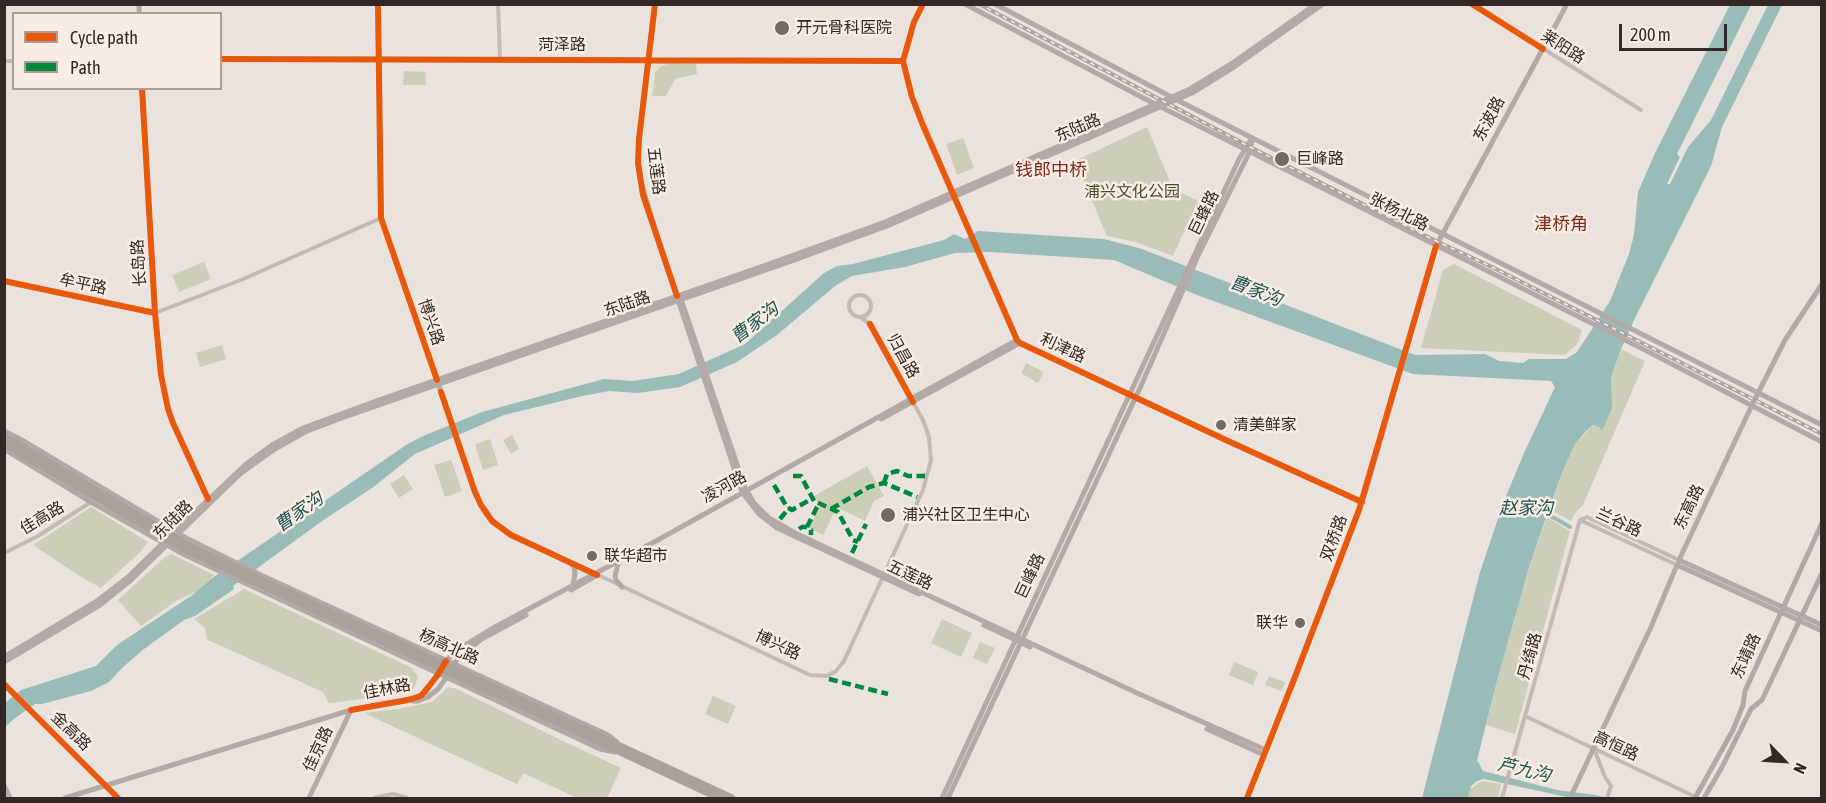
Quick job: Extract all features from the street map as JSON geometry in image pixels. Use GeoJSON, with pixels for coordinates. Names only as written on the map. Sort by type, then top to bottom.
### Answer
{"type":"FeatureCollection","features":[{"type":"Feature","properties":{"kind":"highway","name":"杨高北路"},"geometry":{"type":"LineString","coordinates":[[4,434],[16,447],[182,548],[547,715],[719,798]]}},
{"type":"Feature","properties":{"kind":"highway","name":"杨高北路"},"geometry":{"type":"LineString","coordinates":[[4,444],[16,447]]}},
{"type":"Feature","properties":{"kind":"highway","name":"杨高北路"},"geometry":{"type":"LineString","coordinates":[[621,750],[731,798]]}},
{"type":"Feature","properties":{"kind":"main road","name":"杨高北路"},"geometry":{"type":"LineString","coordinates":[[4,434],[20,439],[177,532],[234,562],[608,735],[621,750]]}},
{"type":"Feature","properties":{"kind":"main road","name":"杨高北路"},"geometry":{"type":"LineString","coordinates":[[4,449],[165,544],[600,749],[621,750]]}},
{"type":"Feature","properties":{"kind":"main road","name":"东靖路"},"geometry":{"type":"LineString","coordinates":[[1695,798],[1733,730],[1743,705],[1744,691],[1821,523]]}},
{"type":"Feature","properties":{"kind":"main road","name":"东靖路"},"geometry":{"type":"LineString","coordinates":[[1704,798],[1721,770],[1751,709],[1762,700],[1821,573]]}},
{"type":"Feature","properties":{"kind":"street","name":"博兴路"},"geometry":{"type":"LineString","coordinates":[[378,4],[381,218],[477,497],[492,521],[511,535],[810,675],[827,676]]}},
{"type":"Feature","properties":{"kind":"street"},"geometry":{"type":"LineString","coordinates":[[498,4],[500,59]]}},
{"type":"Feature","properties":{"kind":"street","name":"五莲路"},"geometry":{"type":"LineString","coordinates":[[655,4],[638,147],[639,171],[644,195],[745,493],[761,512],[779,524],[883,576],[1265,752]]}},
{"type":"Feature","properties":{"kind":"street","name":"利津路"},"geometry":{"type":"LineString","coordinates":[[923,4],[914,22],[903,61],[912,98],[1018,341],[1362,502]]}},
{"type":"Feature","properties":{"kind":"street","name":"张杨北路"},"geometry":{"type":"LineString","coordinates":[[965,4],[1159,106],[1639,347],[1821,442]]}},
{"type":"Feature","properties":{"kind":"street","name":"张杨北路"},"geometry":{"type":"LineString","coordinates":[[994,4],[1174,99],[1821,425]]}},
{"type":"Feature","properties":{"kind":"street","name":"东陆路"},"geometry":{"type":"LineString","coordinates":[[1174,99],[1219,72],[1316,4]]}},
{"type":"Feature","properties":{"kind":"street","name":"东陆路"},"geometry":{"type":"LineString","coordinates":[[4,662],[100,605],[131,580],[208,499],[245,465],[289,435],[333,416],[679,299],[953,194],[1159,106],[1221,76],[1323,4]]}},
{"type":"Feature","properties":{"kind":"street","name":"莱阳路"},"geometry":{"type":"LineString","coordinates":[[1472,4],[1641,110]]}},
{"type":"Feature","properties":{"kind":"street","name":"东波路"},"geometry":{"type":"LineString","coordinates":[[1436,246],[1567,4]]}},
{"type":"Feature","properties":{"kind":"street","name":"菏泽路"},"geometry":{"type":"LineString","coordinates":[[222,59],[903,61]]}},
{"type":"Feature","properties":{"kind":"street","name":"长岛路"},"geometry":{"type":"LineString","coordinates":[[142,90],[155,313],[161,375],[168,409],[208,499]]}},
{"type":"Feature","properties":{"kind":"street","name":"巨峰路"},"geometry":{"type":"LineString","coordinates":[[942,798],[1019,639],[1252,138]]}},
{"type":"Feature","properties":{"kind":"street"},"geometry":{"type":"LineString","coordinates":[[155,313],[241,280],[381,218]]}},
{"type":"Feature","properties":{"kind":"street","name":"双桥路"},"geometry":{"type":"LineString","coordinates":[[1247,798],[1362,502],[1436,246]]}},
{"type":"Feature","properties":{"kind":"street","name":"牟平路"},"geometry":{"type":"LineString","coordinates":[[4,281],[155,313]]}},
{"type":"Feature","properties":{"kind":"street","name":"东高路"},"geometry":{"type":"LineString","coordinates":[[1570,798],[1752,405],[1785,340],[1821,284]]}},
{"type":"Feature","properties":{"kind":"street"},"geometry":{"type":"LineString","coordinates":[[861,294],[869,298],[872,303],[870,312],[860,317],[852,314],[849,308],[851,300],[861,294]]}},
{"type":"Feature","properties":{"kind":"street","name":"归昌路"},"geometry":{"type":"LineString","coordinates":[[870,312],[870,324]]}},
{"type":"Feature","properties":{"kind":"street","name":"归昌路"},"geometry":{"type":"LineString","coordinates":[[827,676],[836,671],[844,661],[923,490],[930,465],[929,436],[923,420],[870,324],[860,317]]}},
{"type":"Feature","properties":{"kind":"street","name":"凌河路"},"geometry":{"type":"LineString","coordinates":[[446,661],[457,650],[478,637],[573,584],[618,564],[1018,341]]}},
{"type":"Feature","properties":{"kind":"street","name":"东陆路"},"geometry":{"type":"LineString","coordinates":[[177,532],[240,474],[285,442],[325,424],[437,382]]}},
{"type":"Feature","properties":{"kind":"street","name":"凌河路"},"geometry":{"type":"LineString","coordinates":[[454,664],[480,640],[595,574],[745,493]]}},
{"type":"Feature","properties":{"kind":"street","name":"佳高路"},"geometry":{"type":"LineString","coordinates":[[4,553],[31,540],[91,502]]}},
{"type":"Feature","properties":{"kind":"street","name":"兰谷路"},"geometry":{"type":"LineString","coordinates":[[1581,520],[1783,610],[1821,631]]}},
{"type":"Feature","properties":{"kind":"street","name":"丹绮路"},"geometry":{"type":"LineString","coordinates":[[1502,798],[1581,520]]}},
{"type":"Feature","properties":{"kind":"street","name":"东陆路"},"geometry":{"type":"LineString","coordinates":[[4,657],[98,601],[165,544]]}},
{"type":"Feature","properties":{"kind":"street"},"geometry":{"type":"LineString","coordinates":[[569,562],[574,567],[573,584]]}},
{"type":"Feature","properties":{"kind":"street"},"geometry":{"type":"LineString","coordinates":[[618,564],[615,576],[622,587]]}},
{"type":"Feature","properties":{"kind":"street","name":"兰谷路"},"geometry":{"type":"LineString","coordinates":[[1800,618],[1821,625]]}},
{"type":"Feature","properties":{"kind":"street","name":"巨峰路"},"geometry":{"type":"LineString","coordinates":[[948,798],[1019,639]]}},
{"type":"Feature","properties":{"kind":"street","name":"佳林路"},"geometry":{"type":"LineString","coordinates":[[65,798],[349,711],[421,696],[439,674],[446,661]]}},
{"type":"Feature","properties":{"kind":"street","name":"佳林路"},"geometry":{"type":"LineString","coordinates":[[408,700],[418,701],[428,697],[438,689],[454,664]]}},
{"type":"Feature","properties":{"kind":"street","name":"金高路"},"geometry":{"type":"LineString","coordinates":[[4,684],[118,798]]}},
{"type":"Feature","properties":{"kind":"street","name":"佳京路"},"geometry":{"type":"LineString","coordinates":[[308,798],[349,711]]}},
{"type":"Feature","properties":{"kind":"street","name":"高恒路"},"geometry":{"type":"LineString","coordinates":[[1525,716],[1695,798]]}},
{"type":"Feature","properties":{"kind":"street"},"geometry":{"type":"LineString","coordinates":[[1594,748],[1605,777],[1611,786],[1608,796]]}},
{"type":"Feature","properties":{"kind":"street"},"geometry":{"type":"LineString","coordinates":[[4,784],[10,798]]}},
{"type":"Feature","properties":{"kind":"street"},"geometry":{"type":"LineString","coordinates":[[374,798],[393,794],[407,798]]}},
{"type":"Feature","properties":{"kind":"green space"},"geometry":{"type":"Polygon","coordinates":[[[671,63],[696,64],[697,74],[675,79],[666,96],[652,96],[655,73],[661,66],[671,63]]]}},
{"type":"Feature","properties":{"kind":"green space"},"geometry":{"type":"Polygon","coordinates":[[[404,71],[426,72],[426,85],[403,85],[404,71]]]}},
{"type":"Feature","properties":{"kind":"green space","name":"浦兴文化公园"},"geometry":{"type":"Polygon","coordinates":[[[1147,127],[1173,189],[1198,201],[1173,256],[1136,242],[1107,236],[1075,161],[1147,127]]]}},
{"type":"Feature","properties":{"kind":"green space"},"geometry":{"type":"Polygon","coordinates":[[[963,138],[974,168],[957,175],[946,144],[963,138]]]}},
{"type":"Feature","properties":{"kind":"green space"},"geometry":{"type":"Polygon","coordinates":[[[204,262],[211,279],[179,292],[172,275],[204,262]]]}},
{"type":"Feature","properties":{"kind":"green space"},"geometry":{"type":"Polygon","coordinates":[[[1454,264],[1582,330],[1578,343],[1565,355],[1421,348],[1443,270],[1454,264]]]}},
{"type":"Feature","properties":{"kind":"green space"},"geometry":{"type":"Polygon","coordinates":[[[222,345],[226,359],[200,367],[196,353],[222,345]]]}},
{"type":"Feature","properties":{"kind":"green space"},"geometry":{"type":"Polygon","coordinates":[[[1621,349],[1645,361],[1583,505],[1571,521],[1553,511],[1551,506],[1561,472],[1575,444],[1593,425],[1602,430],[1611,377],[1621,349]]]}},
{"type":"Feature","properties":{"kind":"green space"},"geometry":{"type":"Polygon","coordinates":[[[1026,363],[1044,372],[1038,383],[1021,373],[1026,363]]]}},
{"type":"Feature","properties":{"kind":"green space"},"geometry":{"type":"Polygon","coordinates":[[[512,435],[519,449],[511,454],[503,440],[512,435]]]}},
{"type":"Feature","properties":{"kind":"green space"},"geometry":{"type":"Polygon","coordinates":[[[490,439],[498,465],[483,470],[475,444],[490,439]]]}},
{"type":"Feature","properties":{"kind":"green space"},"geometry":{"type":"Polygon","coordinates":[[[451,460],[462,491],[445,497],[434,465],[451,460]]]}},
{"type":"Feature","properties":{"kind":"green space"},"geometry":{"type":"Polygon","coordinates":[[[867,466],[884,496],[874,501],[865,521],[837,507],[823,535],[809,528],[820,507],[814,496],[867,466]]]}},
{"type":"Feature","properties":{"kind":"green space"},"geometry":{"type":"Polygon","coordinates":[[[404,475],[413,489],[399,498],[390,484],[404,475]]]}},
{"type":"Feature","properties":{"kind":"green space"},"geometry":{"type":"Polygon","coordinates":[[[91,507],[148,542],[101,588],[33,545],[91,507]]]}},
{"type":"Feature","properties":{"kind":"green space"},"geometry":{"type":"Polygon","coordinates":[[[1548,518],[1570,531],[1515,734],[1486,725],[1530,564],[1548,518]]]}},
{"type":"Feature","properties":{"kind":"green space"},"geometry":{"type":"Polygon","coordinates":[[[171,554],[214,575],[201,589],[176,601],[141,626],[118,600],[171,554]]]}},
{"type":"Feature","properties":{"kind":"green space"},"geometry":{"type":"Polygon","coordinates":[[[244,589],[412,668],[418,677],[415,686],[409,693],[329,703],[323,692],[206,639],[205,628],[194,619],[244,589]]]}},
{"type":"Feature","properties":{"kind":"green space"},"geometry":{"type":"Polygon","coordinates":[[[942,619],[972,633],[961,657],[931,643],[942,619]]]}},
{"type":"Feature","properties":{"kind":"green space"},"geometry":{"type":"Polygon","coordinates":[[[980,642],[995,648],[987,664],[973,658],[980,642]]]}},
{"type":"Feature","properties":{"kind":"green space"},"geometry":{"type":"Polygon","coordinates":[[[1234,662],[1258,672],[1253,685],[1229,675],[1234,662]]]}},
{"type":"Feature","properties":{"kind":"green space"},"geometry":{"type":"Polygon","coordinates":[[[1269,676],[1285,682],[1282,691],[1265,685],[1269,676]]]}},
{"type":"Feature","properties":{"kind":"green space"},"geometry":{"type":"Polygon","coordinates":[[[448,687],[457,689],[621,768],[607,798],[577,798],[523,773],[517,784],[364,713],[432,702],[448,687]]]}},
{"type":"Feature","properties":{"kind":"green space"},"geometry":{"type":"Polygon","coordinates":[[[713,696],[736,706],[728,724],[705,714],[713,696]]]}},
{"type":"Feature","properties":{"kind":"green space"},"geometry":{"type":"Polygon","coordinates":[[[1482,781],[1501,784],[1498,798],[1468,798],[1470,789],[1482,781]]]}},
{"type":"Feature","properties":{"kind":"water","name":"赵家沟"},"geometry":{"type":"Polygon","coordinates":[[[1730,5],[1751,5],[1677,154],[1680,157],[1667,184],[1670,184],[1688,147],[1711,120],[1768,5],[1782,5],[1722,127],[1711,166],[1621,349],[1611,377],[1612,408],[1602,431],[1593,425],[1585,432],[1575,444],[1562,472],[1530,564],[1477,760],[1483,771],[1557,790],[1607,798],[1571,798],[1484,779],[1471,786],[1468,798],[1422,798],[1480,572],[1504,501],[1555,387],[1551,381],[1413,374],[1197,295],[1114,260],[990,252],[955,253],[905,267],[852,276],[835,286],[777,335],[737,362],[680,387],[638,393],[609,391],[504,415],[415,454],[372,488],[322,521],[233,586],[234,589],[195,616],[184,620],[144,649],[109,682],[91,691],[35,704],[5,727],[5,703],[21,690],[96,666],[117,645],[191,596],[211,579],[406,445],[423,436],[482,412],[604,379],[633,381],[679,374],[745,344],[824,273],[837,266],[853,264],[944,240],[954,234],[965,239],[978,231],[1104,239],[1142,249],[1415,355],[1485,354],[1499,361],[1523,363],[1529,359],[1566,359],[1577,352],[1610,301],[1634,235],[1638,192],[1656,151],[1730,5]]]}},
{"type":"Feature","properties":{"kind":"waterway","name":"赵家沟"},"geometry":{"type":"LineString","coordinates":[[1544,513],[1570,527]]}},
{"type":"Feature","properties":{"kind":"railway"},"geometry":{"type":"LineString","coordinates":[[979,4],[1254,149],[1822,434]]}},
{"type":"Feature","properties":{"kind":"marked path"},"geometry":{"type":"LineString","coordinates":[[884,483],[887,474],[897,471],[908,476],[925,476]]}},
{"type":"Feature","properties":{"kind":"marked path"},"geometry":{"type":"LineString","coordinates":[[793,476],[801,476],[814,501],[838,512],[853,540],[858,542]]}},
{"type":"Feature","properties":{"kind":"marked path"},"geometry":{"type":"LineString","coordinates":[[831,509],[869,487],[884,483],[917,497]]}},
{"type":"Feature","properties":{"kind":"marked path"},"geometry":{"type":"LineString","coordinates":[[774,485],[787,507],[792,510],[813,498]]}},
{"type":"Feature","properties":{"kind":"marked path"},"geometry":{"type":"LineString","coordinates":[[807,527],[819,503]]}},
{"type":"Feature","properties":{"kind":"marked path"},"geometry":{"type":"LineString","coordinates":[[780,519],[789,508]]}},
{"type":"Feature","properties":{"kind":"marked path"},"geometry":{"type":"LineString","coordinates":[[852,553],[866,524]]}},
{"type":"Feature","properties":{"kind":"marked path"},"geometry":{"type":"LineString","coordinates":[[799,529],[807,527],[811,530],[811,535]]}},
{"type":"Feature","properties":{"kind":"marked path"},"geometry":{"type":"LineString","coordinates":[[829,679],[888,694]]}},
{"type":"Feature","properties":{"kind":"cycle path"},"geometry":{"type":"LineString","coordinates":[[378,4],[381,218],[437,380]]}},
{"type":"Feature","properties":{"kind":"cycle path"},"geometry":{"type":"LineString","coordinates":[[655,4],[638,163],[643,195],[677,296]]}},
{"type":"Feature","properties":{"kind":"cycle path"},"geometry":{"type":"LineString","coordinates":[[923,4],[914,22],[903,61],[912,97],[1017,340],[1362,502]]}},
{"type":"Feature","properties":{"kind":"cycle path"},"geometry":{"type":"LineString","coordinates":[[1472,4],[1543,49]]}},
{"type":"Feature","properties":{"kind":"cycle path"},"geometry":{"type":"LineString","coordinates":[[222,59],[903,61]]}},
{"type":"Feature","properties":{"kind":"cycle path"},"geometry":{"type":"LineString","coordinates":[[142,90],[155,313],[161,375],[173,423],[208,499]]}},
{"type":"Feature","properties":{"kind":"cycle path"},"geometry":{"type":"LineString","coordinates":[[1247,798],[1359,510],[1436,246]]}},
{"type":"Feature","properties":{"kind":"cycle path"},"geometry":{"type":"LineString","coordinates":[[4,281],[155,313]]}},
{"type":"Feature","properties":{"kind":"cycle path"},"geometry":{"type":"LineString","coordinates":[[870,324],[913,402]]}},
{"type":"Feature","properties":{"kind":"cycle path"},"geometry":{"type":"LineString","coordinates":[[441,392],[475,492],[492,521],[511,535],[597,575]]}},
{"type":"Feature","properties":{"kind":"cycle path"},"geometry":{"type":"LineString","coordinates":[[351,710],[421,696],[446,661]]}},
{"type":"Feature","properties":{"kind":"cycle path"},"geometry":{"type":"LineString","coordinates":[[4,684],[118,798]]}},
{"type":"Feature","properties":{"kind":"place","name":"开元骨科医院"},"geometry":{"type":"Point","coordinates":[782,28]}},
{"type":"Feature","properties":{"kind":"place","name":"巨峰路"},"geometry":{"type":"Point","coordinates":[1282,159]}},
{"type":"Feature","properties":{"kind":"place","name":"清美鲜家"},"geometry":{"type":"Point","coordinates":[1221,425]}},
{"type":"Feature","properties":{"kind":"place","name":"浦兴社区卫生中心"},"geometry":{"type":"Point","coordinates":[888,515]}},
{"type":"Feature","properties":{"kind":"place","name":"联华超市"},"geometry":{"type":"Point","coordinates":[592,556]}},
{"type":"Feature","properties":{"kind":"place","name":"联华"},"geometry":{"type":"Point","coordinates":[1300,623]}},
{"type":"Feature","properties":{"kind":"district","name":"钱郎中桥"},"geometry":{"type":"Point","coordinates":[1051,170]}},
{"type":"Feature","properties":{"kind":"district","name":"津桥角"},"geometry":{"type":"Point","coordinates":[1561,224]}},
{"type":"Feature","properties":{"kind":"water label","name":"曹家沟"},"geometry":{"type":"Point","coordinates":[1256,291]}},
{"type":"Feature","properties":{"kind":"water label","name":"曹家沟"},"geometry":{"type":"Point","coordinates":[755,323]}},
{"type":"Feature","properties":{"kind":"water label","name":"曹家沟"},"geometry":{"type":"Point","coordinates":[299,512]}},
{"type":"Feature","properties":{"kind":"water label","name":"芦九沟"},"geometry":{"type":"Point","coordinates":[1524,770]}}]}
